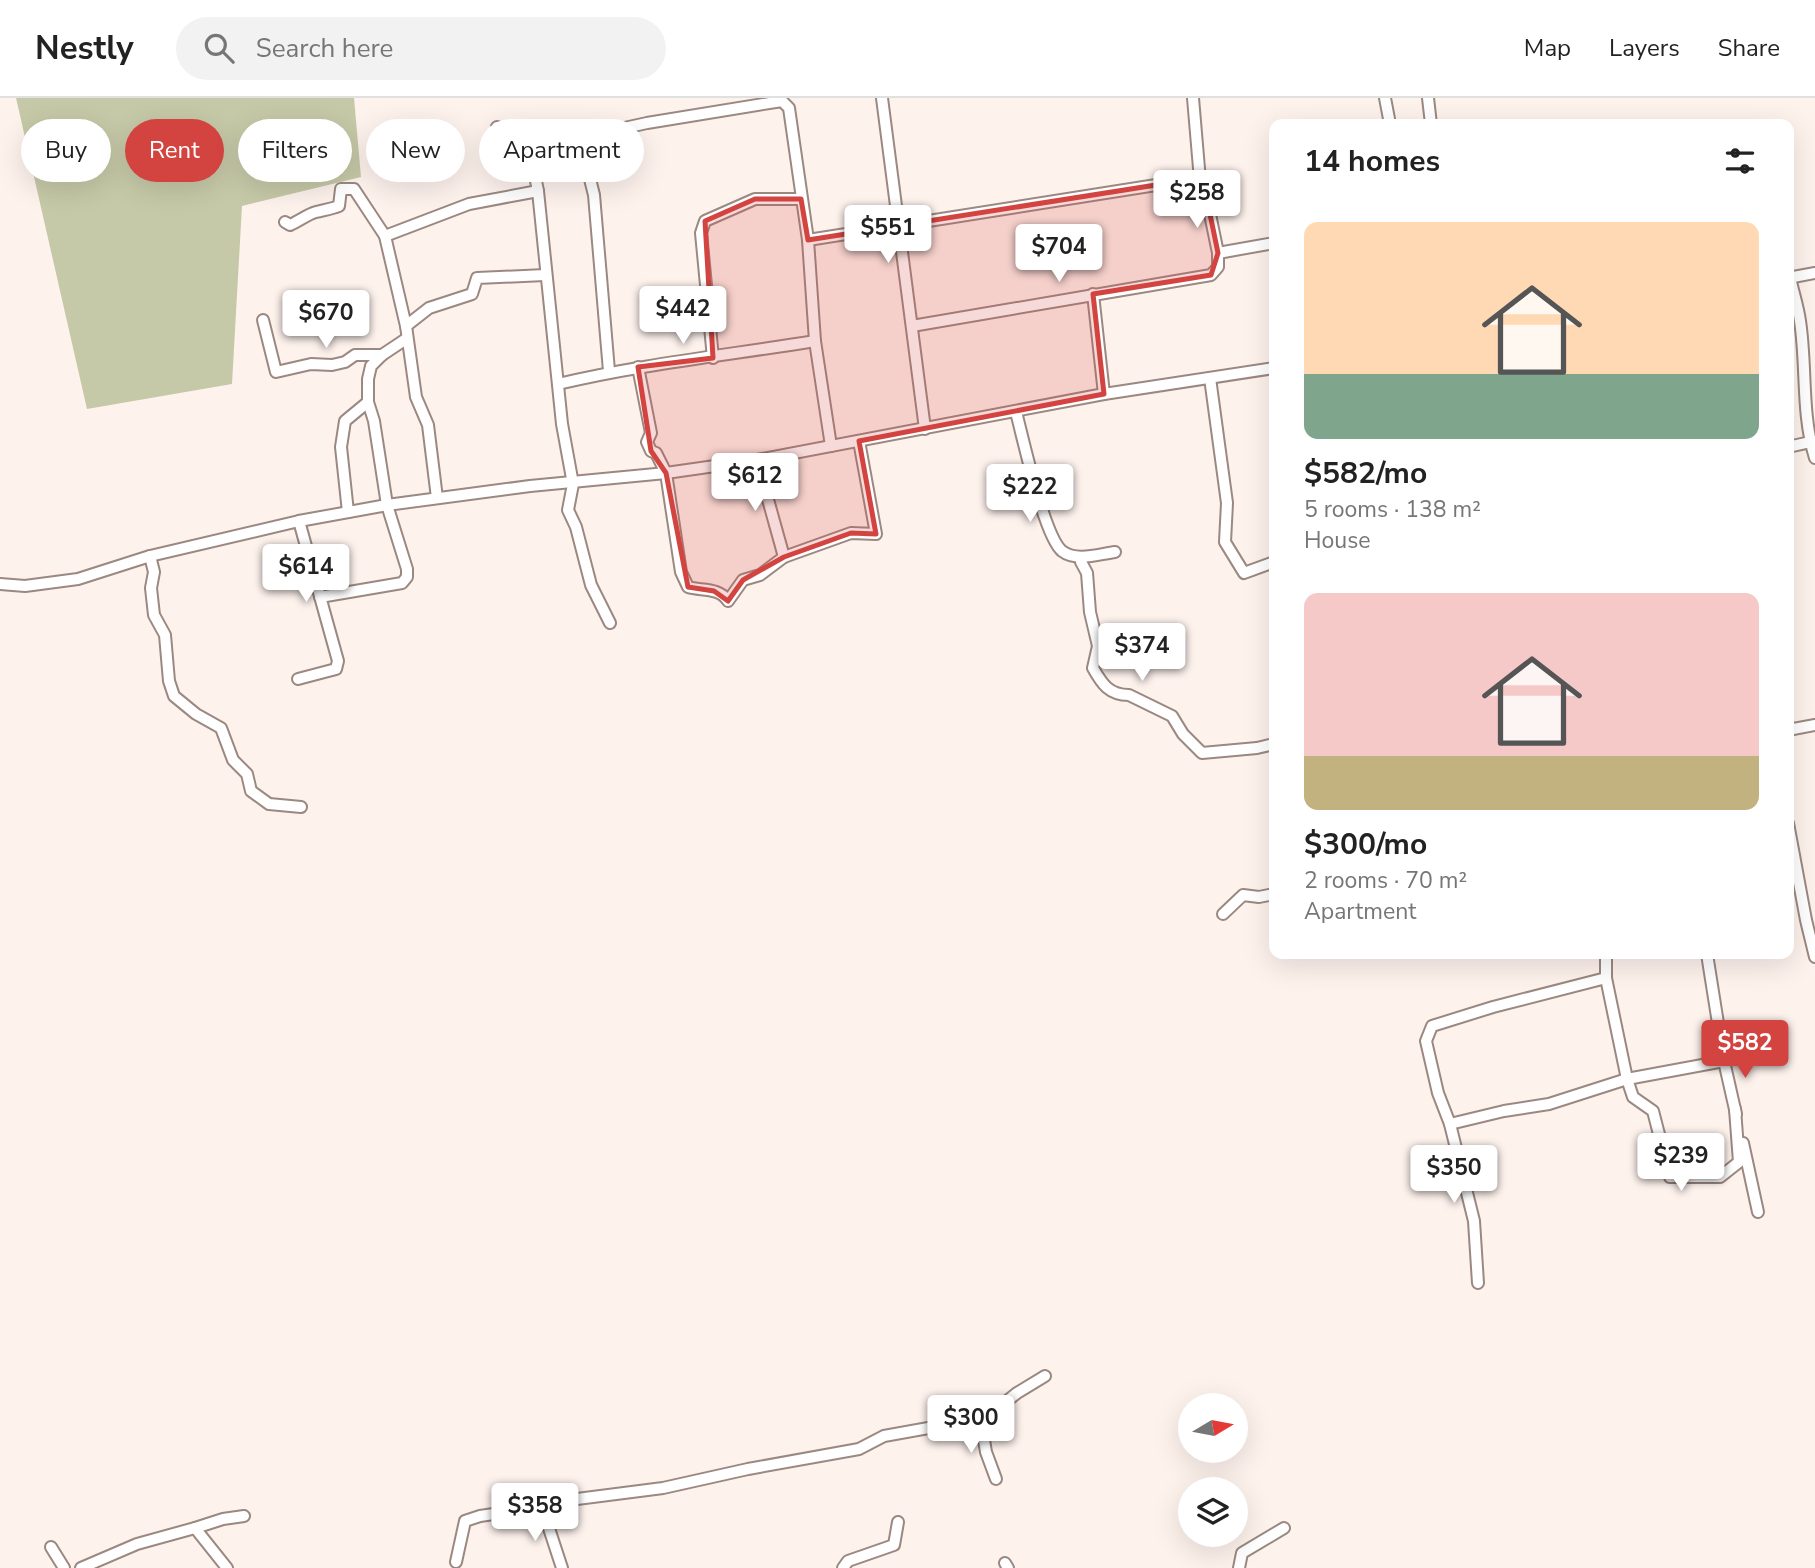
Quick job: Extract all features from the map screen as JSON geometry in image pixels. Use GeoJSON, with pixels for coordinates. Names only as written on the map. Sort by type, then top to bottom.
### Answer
{"type":"FeatureCollection","features":[{"type":"Feature","properties":{"kind":"street"},"geometry":{"type":"LineString","coordinates":[[882,98],[925,429]]}},
{"type":"Feature","properties":{"kind":"street"},"geometry":{"type":"LineString","coordinates":[[912,326],[1211,275],[1218,267],[1218,253],[1204,185],[1200,180],[1193,98]]}},
{"type":"Feature","properties":{"kind":"street"},"geometry":{"type":"LineString","coordinates":[[1385,98],[1389,119]]}},
{"type":"Feature","properties":{"kind":"street"},"geometry":{"type":"LineString","coordinates":[[1428,98],[1430,119]]}},
{"type":"Feature","properties":{"kind":"street"},"geometry":{"type":"LineString","coordinates":[[609,372],[588,141],[597,134],[648,123],[782,101],[789,108],[808,240],[815,341],[831,446]]}},
{"type":"Feature","properties":{"kind":"street"},"geometry":{"type":"LineString","coordinates":[[808,240],[1200,180]]}},
{"type":"Feature","properties":{"kind":"street"},"geometry":{"type":"LineString","coordinates":[[536,182],[562,424],[573,484],[568,510],[576,527],[591,585],[610,623]]}},
{"type":"Feature","properties":{"kind":"street"},"geometry":{"type":"LineString","coordinates":[[285,222],[290,225],[315,212],[325,212],[339,206],[341,189],[354,189],[386,236],[405,326],[416,397],[428,425],[437,498]]}},
{"type":"Feature","properties":{"kind":"street"},"geometry":{"type":"LineString","coordinates":[[386,236],[469,204],[538,191]]}},
{"type":"Feature","properties":{"kind":"street"},"geometry":{"type":"LineString","coordinates":[[713,358],[701,233],[705,221],[754,200],[801,199]]}},
{"type":"Feature","properties":{"kind":"street"},"geometry":{"type":"LineString","coordinates":[[1218,253],[1269,244]]}},
{"type":"Feature","properties":{"kind":"street"},"geometry":{"type":"LineString","coordinates":[[1794,276],[1815,273]]}},
{"type":"Feature","properties":{"kind":"street"},"geometry":{"type":"LineString","coordinates":[[405,326],[429,308],[472,294],[477,278],[545,275]]}},
{"type":"Feature","properties":{"kind":"street"},"geometry":{"type":"LineString","coordinates":[[1093,294],[1104,394]]}},
{"type":"Feature","properties":{"kind":"street"},"geometry":{"type":"LineString","coordinates":[[1794,297],[1800,321],[1804,399],[1815,458]]}},
{"type":"Feature","properties":{"kind":"street"},"geometry":{"type":"LineString","coordinates":[[263,320],[276,372],[311,364],[332,365],[345,362],[355,355],[382,355]]}},
{"type":"Feature","properties":{"kind":"street"},"geometry":{"type":"LineString","coordinates":[[320,597],[402,583],[407,577],[407,569],[387,505],[374,421],[368,402],[371,366],[406,339]]}},
{"type":"Feature","properties":{"kind":"street"},"geometry":{"type":"LineString","coordinates":[[558,384],[609,372],[815,341]]}},
{"type":"Feature","properties":{"kind":"street"},"geometry":{"type":"LineString","coordinates":[[638,368],[651,433],[648,442],[666,473],[681,572],[688,587],[714,591],[724,595],[728,601],[743,580],[760,575],[784,557],[851,533],[876,534],[859,441]]}},
{"type":"Feature","properties":{"kind":"street"},"geometry":{"type":"LineString","coordinates":[[0,584],[25,586],[78,579],[150,556],[299,521],[387,505],[757,460],[1104,394],[1269,369]]}},
{"type":"Feature","properties":{"kind":"street"},"geometry":{"type":"LineString","coordinates":[[1210,378],[1227,503],[1225,542],[1244,573],[1269,564]]}},
{"type":"Feature","properties":{"kind":"street"},"geometry":{"type":"LineString","coordinates":[[348,512],[341,447],[345,421],[368,402]]}},
{"type":"Feature","properties":{"kind":"street"},"geometry":{"type":"LineString","coordinates":[[1016,412],[1045,520],[1060,550],[1082,557],[1115,552]]}},
{"type":"Feature","properties":{"kind":"street"},"geometry":{"type":"LineString","coordinates":[[1794,446],[1812,441]]}},
{"type":"Feature","properties":{"kind":"street"},"geometry":{"type":"LineString","coordinates":[[757,460],[784,557]]}},
{"type":"Feature","properties":{"kind":"street"},"geometry":{"type":"LineString","coordinates":[[298,679],[336,669],[338,661],[299,521]]}},
{"type":"Feature","properties":{"kind":"street"},"geometry":{"type":"LineString","coordinates":[[150,556],[154,572],[151,588],[154,615],[165,635],[164,649],[174,696],[196,715],[220,728],[233,760],[247,774],[251,791],[269,804],[301,807]]}},
{"type":"Feature","properties":{"kind":"street"},"geometry":{"type":"LineString","coordinates":[[1082,557],[1098,646],[1093,668],[1103,686],[1108,690],[1129,695],[1172,716],[1183,734],[1202,753],[1269,745]]}},
{"type":"Feature","properties":{"kind":"street"},"geometry":{"type":"LineString","coordinates":[[1794,729],[1815,725]]}},
{"type":"Feature","properties":{"kind":"street"},"geometry":{"type":"LineString","coordinates":[[1794,855],[1815,957]]}},
{"type":"Feature","properties":{"kind":"street"},"geometry":{"type":"LineString","coordinates":[[1223,914],[1243,895],[1269,895]]}},
{"type":"Feature","properties":{"kind":"street"},"geometry":{"type":"LineString","coordinates":[[1606,959],[1606,978],[1627,1079],[1633,1097],[1653,1111],[1670,1177],[1720,1177],[1739,1162],[1735,1109]]}},
{"type":"Feature","properties":{"kind":"street"},"geometry":{"type":"LineString","coordinates":[[1708,959],[1724,1060],[1758,1212]]}},
{"type":"Feature","properties":{"kind":"street"},"geometry":{"type":"LineString","coordinates":[[1478,1283],[1474,1221],[1426,1041],[1432,1026],[1606,978]]}},
{"type":"Feature","properties":{"kind":"street"},"geometry":{"type":"LineString","coordinates":[[1450,1124],[1549,1104],[1627,1079],[1724,1060]]}},
{"type":"Feature","properties":{"kind":"street"},"geometry":{"type":"LineString","coordinates":[[456,1562],[465,1521],[480,1516],[577,1499],[663,1488],[859,1449],[884,1436],[934,1427],[962,1428],[981,1422],[1017,1393],[1045,1376]]}},
{"type":"Feature","properties":{"kind":"street"},"geometry":{"type":"LineString","coordinates":[[981,1422],[986,1452],[996,1479]]}},
{"type":"Feature","properties":{"kind":"street"},"geometry":{"type":"LineString","coordinates":[[542,1507],[562,1568]]}},
{"type":"Feature","properties":{"kind":"street"},"geometry":{"type":"LineString","coordinates":[[81,1568],[137,1544],[223,1519],[244,1516]]}},
{"type":"Feature","properties":{"kind":"street"},"geometry":{"type":"LineString","coordinates":[[843,1568],[848,1561],[894,1545],[898,1522]]}},
{"type":"Feature","properties":{"kind":"street"},"geometry":{"type":"LineString","coordinates":[[195,1528],[227,1568]]}},
{"type":"Feature","properties":{"kind":"street"},"geometry":{"type":"LineString","coordinates":[[1238,1568],[1242,1553],[1284,1528]]}},
{"type":"Feature","properties":{"kind":"street"},"geometry":{"type":"LineString","coordinates":[[51,1547],[64,1568]]}},
{"type":"Feature","properties":{"kind":"highlighted area"},"geometry":{"type":"Polygon","coordinates":[[[1194,179],[1204,185],[1218,253],[1211,275],[1093,294],[1104,394],[859,441],[876,534],[851,533],[784,557],[743,580],[728,601],[714,591],[688,587],[666,473],[651,451],[638,367],[713,358],[705,221],[755,199],[801,199],[808,240],[1194,179]]]}},
{"type":"Feature","properties":{"kind":"green space"},"geometry":{"type":"Polygon","coordinates":[[[16,98],[354,98],[361,177],[352,179],[352,119],[238,119],[238,182],[340,182],[242,206],[232,384],[87,409],[35,182],[111,182],[111,119],[21,120],[16,98]]]}}]}
